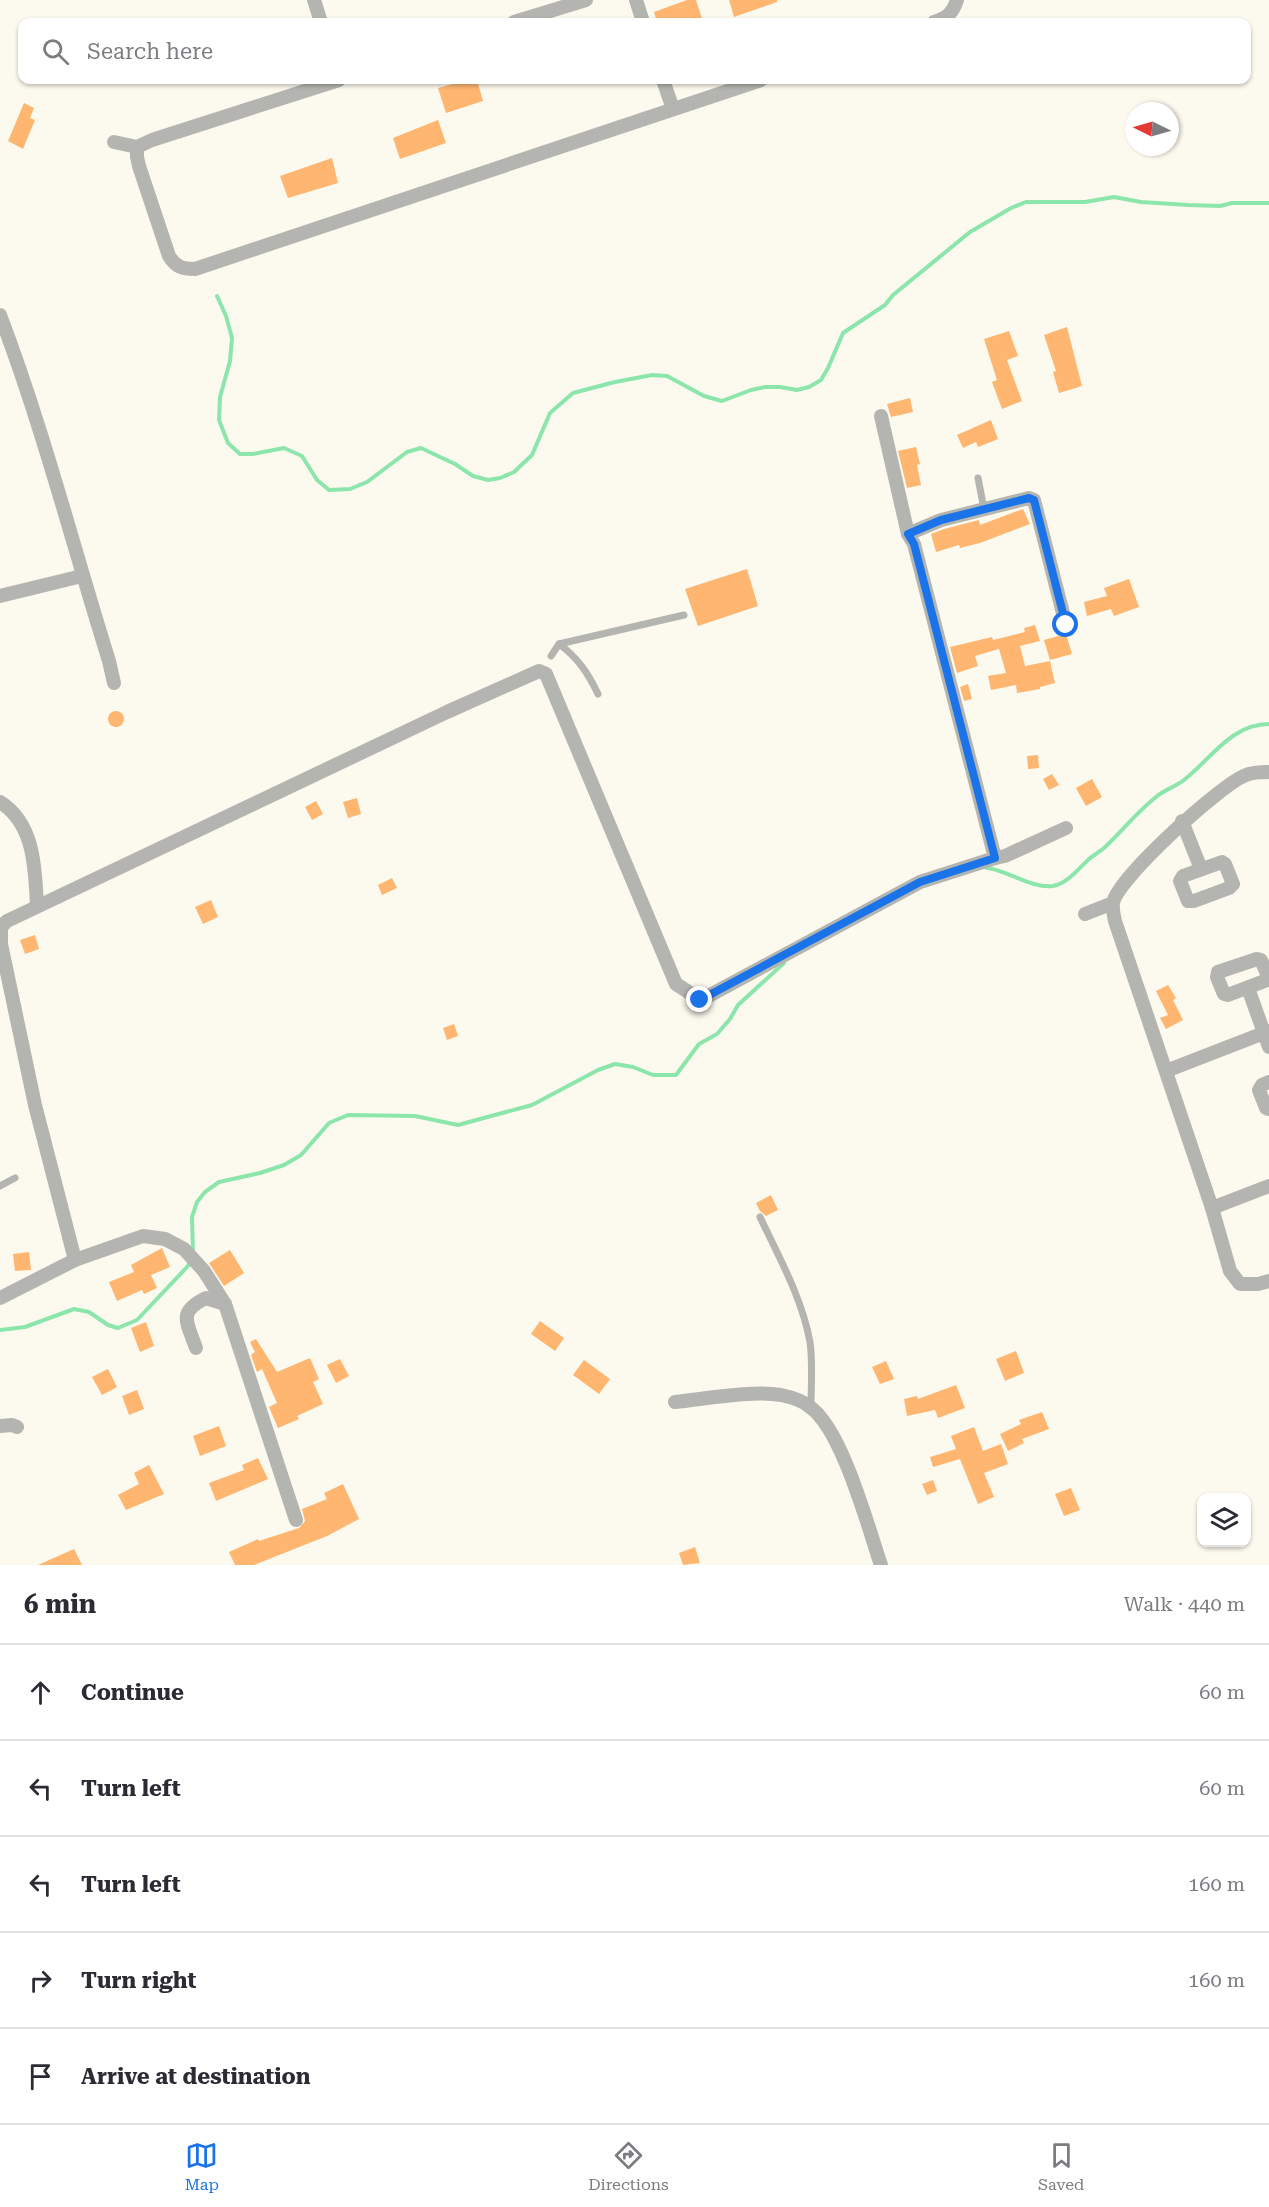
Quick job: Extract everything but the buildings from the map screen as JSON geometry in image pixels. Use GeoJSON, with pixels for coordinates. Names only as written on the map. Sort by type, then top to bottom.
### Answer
{"type":"FeatureCollection","features":[{"type":"Feature","properties":{"kind":"street"},"geometry":{"type":"LineString","coordinates":[[314,0],[320,18]]}},
{"type":"Feature","properties":{"kind":"street"},"geometry":{"type":"LineString","coordinates":[[527,18],[586,0]]}},
{"type":"Feature","properties":{"kind":"street"},"geometry":{"type":"LineString","coordinates":[[636,0],[642,18]]}},
{"type":"Feature","properties":{"kind":"street"},"geometry":{"type":"LineString","coordinates":[[945,18],[953,11],[957,0]]}},
{"type":"Feature","properties":{"kind":"street"},"geometry":{"type":"LineString","coordinates":[[114,142],[137,147],[152,140],[327,84]]}},
{"type":"Feature","properties":{"kind":"street"},"geometry":{"type":"LineString","coordinates":[[664,84],[673,109]]}},
{"type":"Feature","properties":{"kind":"street"},"geometry":{"type":"LineString","coordinates":[[137,147],[137,156],[169,256],[175,265],[184,269],[195,269],[749,84]]}},
{"type":"Feature","properties":{"kind":"street"},"geometry":{"type":"LineString","coordinates":[[0,315],[49,461],[114,683]]}},
{"type":"Feature","properties":{"kind":"street"},"geometry":{"type":"LineString","coordinates":[[881,416],[908,534],[914,544],[995,858]]}},
{"type":"Feature","properties":{"kind":"street"},"geometry":{"type":"LineString","coordinates":[[908,534],[941,520],[1029,498],[1034,500],[1066,625]]}},
{"type":"Feature","properties":{"kind":"street"},"geometry":{"type":"LineString","coordinates":[[0,596],[82,576]]}},
{"type":"Feature","properties":{"kind":"street"},"geometry":{"type":"LineString","coordinates":[[75,1260],[38,1116],[0,944],[2,927],[6,921],[447,711],[543,668],[675,984],[700,1000],[920,882],[1005,856],[1066,828]]}},
{"type":"Feature","properties":{"kind":"street"},"geometry":{"type":"LineString","coordinates":[[1269,772],[1246,774],[1227,785],[1182,821],[1120,889],[1113,903],[1115,921],[1212,1208],[1230,1271],[1240,1284],[1258,1284],[1269,1281]]}},
{"type":"Feature","properties":{"kind":"street"},"geometry":{"type":"LineString","coordinates":[[0,802],[18,816],[26,831],[32,856],[37,906]]}},
{"type":"Feature","properties":{"kind":"street"},"geometry":{"type":"LineString","coordinates":[[1182,821],[1201,868]]}},
{"type":"Feature","properties":{"kind":"street"},"geometry":{"type":"LineString","coordinates":[[1085,914],[1113,903]]}},
{"type":"Feature","properties":{"kind":"street"},"geometry":{"type":"LineString","coordinates":[[1166,1071],[1267,1037],[1248,987]]}},
{"type":"Feature","properties":{"kind":"street"},"geometry":{"type":"LineString","coordinates":[[1269,1082],[1258,1090],[1266,1108],[1269,1109]]}},
{"type":"Feature","properties":{"kind":"street"},"geometry":{"type":"LineString","coordinates":[[1212,1208],[1269,1186]]}},
{"type":"Feature","properties":{"kind":"street"},"geometry":{"type":"LineString","coordinates":[[0,1298],[75,1260],[143,1236],[165,1239],[184,1249],[204,1271],[225,1304],[296,1520]]}},
{"type":"Feature","properties":{"kind":"street"},"geometry":{"type":"LineString","coordinates":[[196,1348],[185,1319],[189,1309],[206,1298],[225,1304]]}},
{"type":"Feature","properties":{"kind":"street"},"geometry":{"type":"LineString","coordinates":[[675,1402],[764,1394],[796,1399],[811,1407],[824,1420],[838,1444],[881,1565]]}},
{"type":"Feature","properties":{"kind":"street"},"geometry":{"type":"LineString","coordinates":[[0,1426],[17,1427]]}},
{"type":"Feature","properties":{"kind":"lane"},"geometry":{"type":"LineString","coordinates":[[978,478],[984,509]]}},
{"type":"Feature","properties":{"kind":"lane"},"geometry":{"type":"LineString","coordinates":[[551,656],[559,644],[684,615]]}},
{"type":"Feature","properties":{"kind":"lane"},"geometry":{"type":"LineString","coordinates":[[559,644],[572,654],[585,669],[598,694]]}},
{"type":"Feature","properties":{"kind":"lane"},"geometry":{"type":"LineString","coordinates":[[0,1185],[15,1178]]}},
{"type":"Feature","properties":{"kind":"lane"},"geometry":{"type":"LineString","coordinates":[[760,1217],[793,1288],[806,1325],[810,1344],[811,1407]]}},
{"type":"Feature","properties":{"kind":"waterway"},"geometry":{"type":"LineString","coordinates":[[217,296],[232,338],[230,361],[220,397],[219,420],[228,443],[240,454],[284,448],[302,456],[317,480],[329,490],[350,489],[367,482],[407,452],[421,448],[455,464],[473,476],[488,480],[514,472],[532,455],[550,413],[573,393],[652,375],[667,376],[704,396],[722,401],[765,387],[797,390],[809,387],[821,380],[843,333],[885,305],[893,295],[970,232],[1026,202],[1085,202],[1114,197],[1141,202],[1188,205],[1269,203]]}},
{"type":"Feature","properties":{"kind":"waterway"},"geometry":{"type":"LineString","coordinates":[[983,867],[1001,871],[1036,885],[1053,886],[1063,882],[1104,848],[1149,803],[1194,772],[1222,744],[1243,730],[1269,724]]}},
{"type":"Feature","properties":{"kind":"waterway"},"geometry":{"type":"LineString","coordinates":[[193,1253],[192,1217],[197,1202],[205,1192],[219,1182],[284,1165],[301,1155],[329,1123],[348,1115],[415,1116],[458,1125],[532,1105],[598,1070],[615,1064],[633,1067],[653,1075],[676,1075],[699,1044],[717,1034],[738,1005],[784,963]]}},
{"type":"Feature","properties":{"kind":"waterway"},"geometry":{"type":"LineString","coordinates":[[0,1330],[25,1327],[74,1309],[89,1312],[108,1325],[118,1328],[137,1320],[188,1266],[190,1260]]}},
{"type":"Feature","properties":{"kind":"route"},"geometry":{"type":"LineString","coordinates":[[700,1000],[920,882],[995,858],[914,544],[908,534],[941,520],[1029,498],[1034,500],[1037,503],[1066,625]]}}]}
